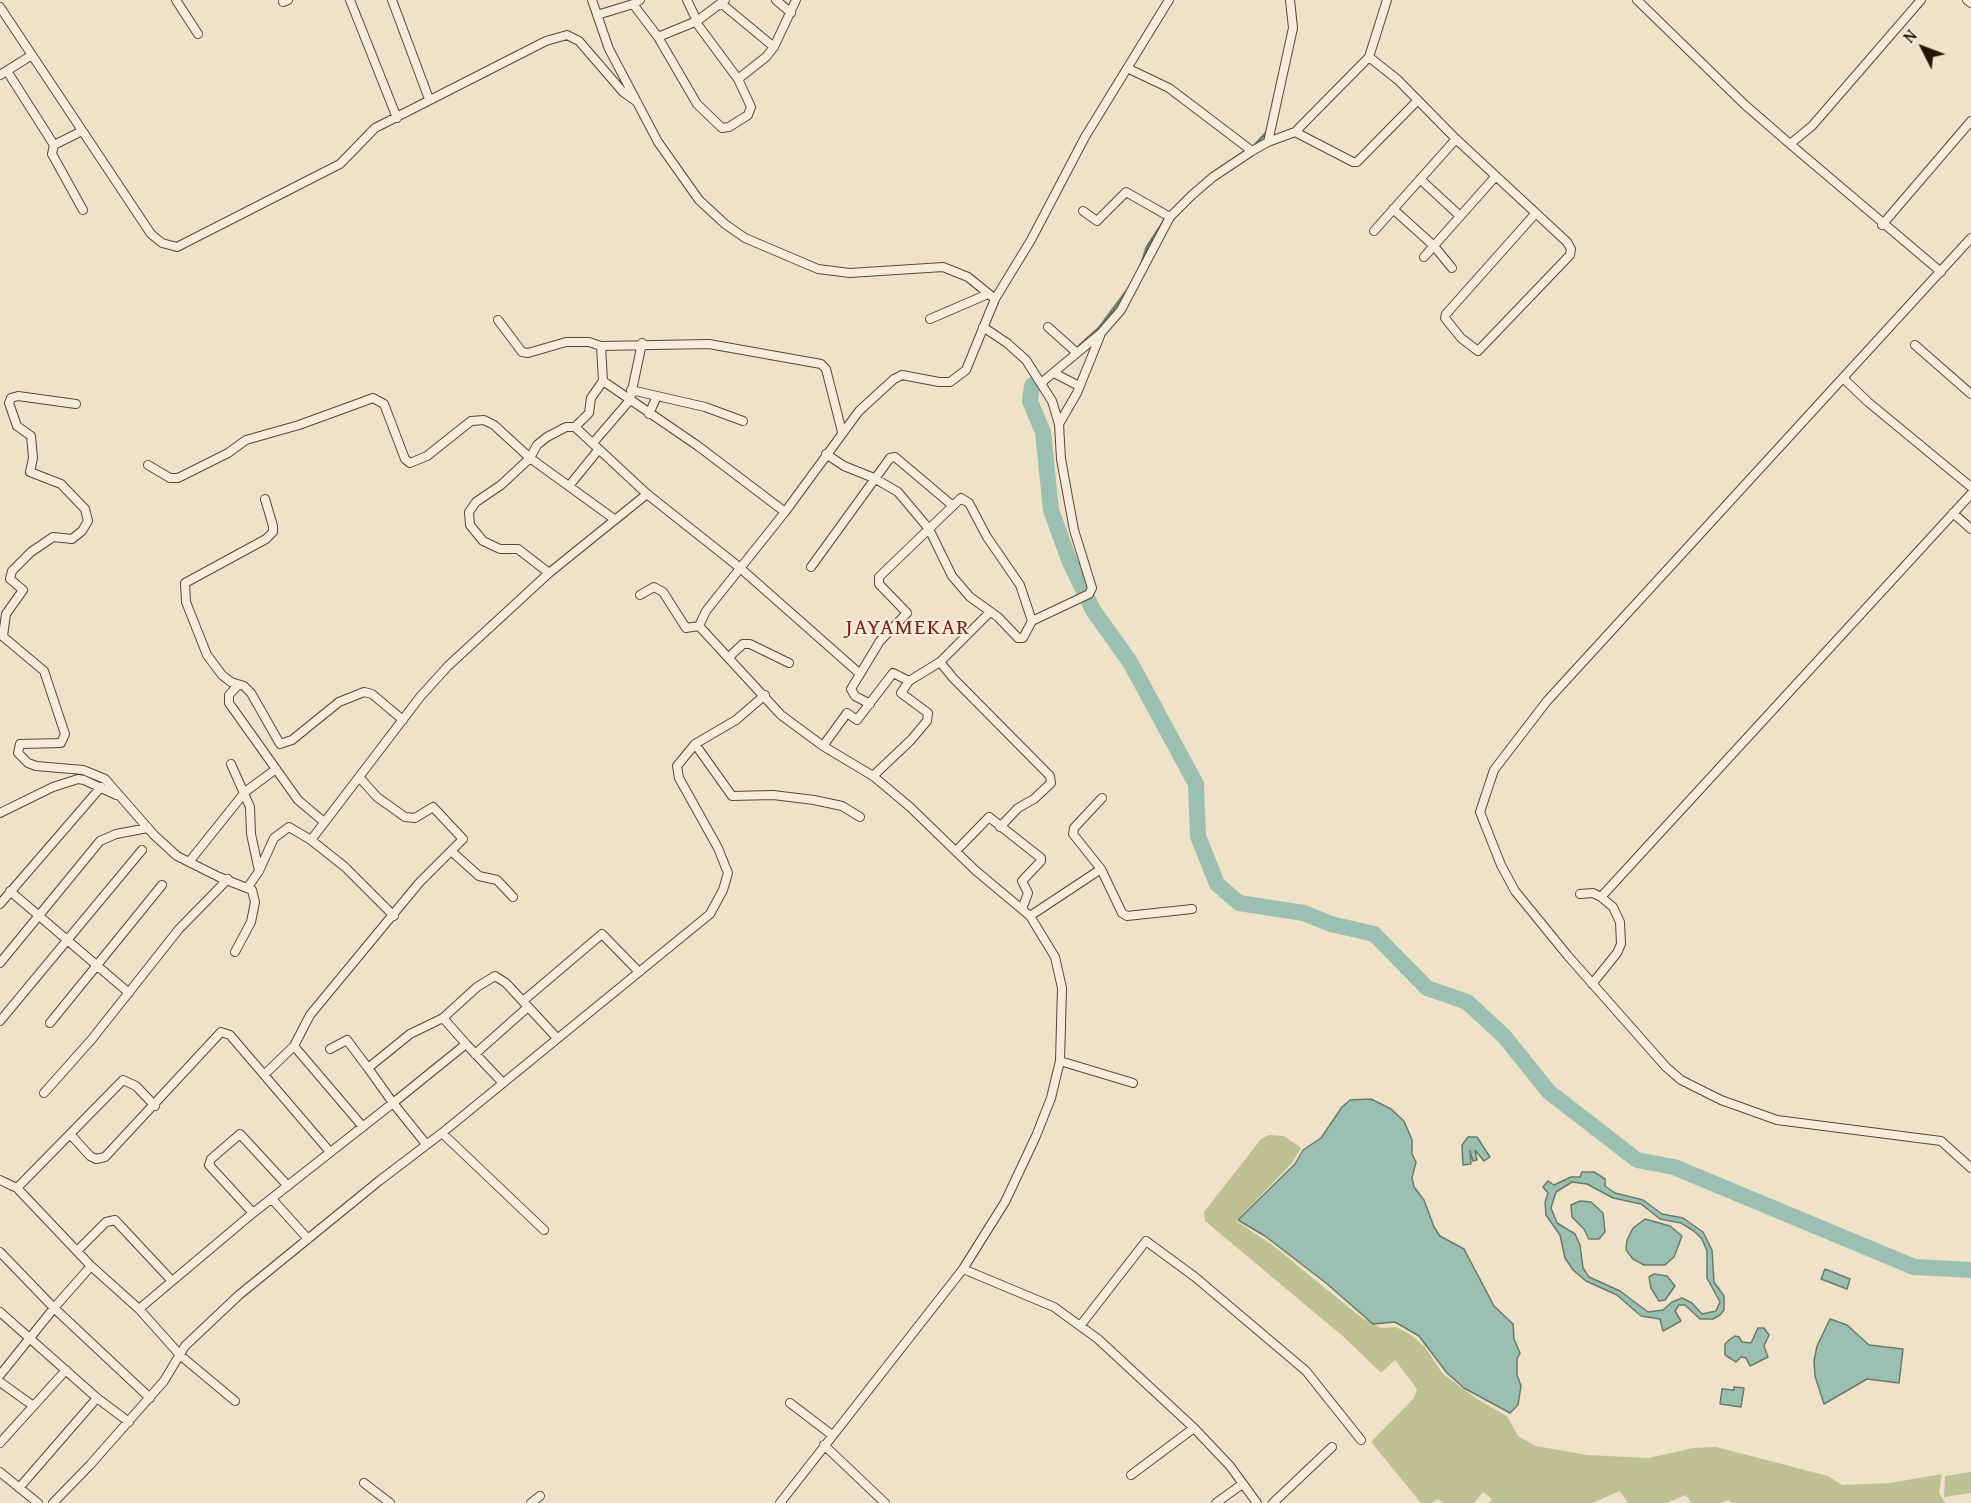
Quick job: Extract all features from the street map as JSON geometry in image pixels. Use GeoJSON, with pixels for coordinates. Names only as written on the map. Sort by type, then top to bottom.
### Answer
{"type":"FeatureCollection","features":[{"type":"Feature","properties":{"kind":"street"},"geometry":{"type":"LineString","coordinates":[[176,0],[198,34]]}},
{"type":"Feature","properties":{"kind":"street"},"geometry":{"type":"LineString","coordinates":[[350,0],[397,118]]}},
{"type":"Feature","properties":{"kind":"street"},"geometry":{"type":"LineString","coordinates":[[392,0],[429,99]]}},
{"type":"Feature","properties":{"kind":"street"},"geometry":{"type":"LineString","coordinates":[[592,0],[609,49],[658,142],[699,200],[746,238],[787,257],[828,270],[850,273],[943,267],[968,278],[992,297]]}},
{"type":"Feature","properties":{"kind":"street"},"geometry":{"type":"LineString","coordinates":[[597,15],[637,2],[697,104],[722,128],[729,127],[751,112],[738,79],[697,21],[687,0]]}},
{"type":"Feature","properties":{"kind":"street"},"geometry":{"type":"LineString","coordinates":[[776,0],[791,13]]}},
{"type":"Feature","properties":{"kind":"street"},"geometry":{"type":"LineString","coordinates":[[738,79],[766,57],[774,47],[796,0]]}},
{"type":"Feature","properties":{"kind":"street"},"geometry":{"type":"LineString","coordinates":[[699,626],[706,611],[785,512],[859,411],[894,379],[902,375],[939,382],[959,378],[966,370],[992,297],[1031,240],[1086,137],[1169,0]]}},
{"type":"Feature","properties":{"kind":"street"},"geometry":{"type":"LineString","coordinates":[[1268,142],[1293,28],[1290,0]]}},
{"type":"Feature","properties":{"kind":"street"},"geometry":{"type":"LineString","coordinates":[[1041,383],[1101,333],[1121,310],[1136,286],[1170,217],[1213,177],[1268,142],[1295,132],[1369,57],[1387,0]]}},
{"type":"Feature","properties":{"kind":"street"},"geometry":{"type":"LineString","coordinates":[[1637,0],[1744,104],[1882,225],[1941,272]]}},
{"type":"Feature","properties":{"kind":"street"},"geometry":{"type":"LineString","coordinates":[[1790,144],[1812,126],[1921,0]]}},
{"type":"Feature","properties":{"kind":"street"},"geometry":{"type":"LineString","coordinates":[[1967,0],[1971,3]]}},
{"type":"Feature","properties":{"kind":"street"},"geometry":{"type":"LineString","coordinates":[[658,37],[697,21],[723,2],[774,47]]}},
{"type":"Feature","properties":{"kind":"street"},"geometry":{"type":"LineString","coordinates":[[0,8],[151,234],[162,243],[177,247],[340,164],[375,128],[546,41],[567,35],[579,41],[623,92],[637,102]]}},
{"type":"Feature","properties":{"kind":"street"},"geometry":{"type":"LineString","coordinates":[[32,55],[3,73],[54,145],[52,154],[83,210]]}},
{"type":"Feature","properties":{"kind":"street"},"geometry":{"type":"LineString","coordinates":[[1369,57],[1418,100],[1495,177],[1567,242],[1571,249],[1570,255],[1478,351],[1461,338],[1445,318],[1446,314],[1535,214]]}},
{"type":"Feature","properties":{"kind":"street"},"geometry":{"type":"LineString","coordinates":[[1129,69],[1169,88],[1252,151]]}},
{"type":"Feature","properties":{"kind":"street"},"geometry":{"type":"LineString","coordinates":[[1295,132],[1357,162],[1418,100]]}},
{"type":"Feature","properties":{"kind":"street"},"geometry":{"type":"LineString","coordinates":[[1882,225],[1971,122]]}},
{"type":"Feature","properties":{"kind":"street"},"geometry":{"type":"LineString","coordinates":[[54,145],[82,131]]}},
{"type":"Feature","properties":{"kind":"street"},"geometry":{"type":"LineString","coordinates":[[1374,231],[1456,139]]}},
{"type":"Feature","properties":{"kind":"street"},"geometry":{"type":"LineString","coordinates":[[1424,257],[1495,177]]}},
{"type":"Feature","properties":{"kind":"street"},"geometry":{"type":"LineString","coordinates":[[1420,179],[1461,216]]}},
{"type":"Feature","properties":{"kind":"street"},"geometry":{"type":"LineString","coordinates":[[1083,211],[1098,221],[1126,192],[1170,217]]}},
{"type":"Feature","properties":{"kind":"street"},"geometry":{"type":"LineString","coordinates":[[1393,209],[1434,246],[1452,268]]}},
{"type":"Feature","properties":{"kind":"street"},"geometry":{"type":"LineString","coordinates":[[1971,238],[1547,701],[1494,770],[1488,783],[1480,817],[1501,866],[1515,891],[1592,984],[1666,1067],[1700,1090],[1777,1120],[1941,1141],[1971,1168]]}},
{"type":"Feature","properties":{"kind":"street"},"geometry":{"type":"LineString","coordinates":[[930,319],[992,297]]}},
{"type":"Feature","properties":{"kind":"street"},"geometry":{"type":"LineString","coordinates":[[498,320],[522,352],[528,353],[566,342],[589,342],[601,346],[709,344],[821,364],[826,369],[842,432]]}},
{"type":"Feature","properties":{"kind":"street"},"geometry":{"type":"LineString","coordinates":[[983,327],[1007,343],[1026,360],[1052,401],[1059,424],[1061,459],[1074,530],[1092,588],[1089,594],[1032,621]]}},
{"type":"Feature","properties":{"kind":"street"},"geometry":{"type":"LineString","coordinates":[[1048,327],[1077,353]]}},
{"type":"Feature","properties":{"kind":"street"},"geometry":{"type":"LineString","coordinates":[[1059,424],[1079,386],[1101,333]]}},
{"type":"Feature","properties":{"kind":"street"},"geometry":{"type":"LineString","coordinates":[[569,486],[630,400],[642,344]]}},
{"type":"Feature","properties":{"kind":"street"},"geometry":{"type":"LineString","coordinates":[[1915,345],[1971,394]]}},
{"type":"Feature","properties":{"kind":"street"},"geometry":{"type":"LineString","coordinates":[[575,427],[589,413],[591,398],[603,381],[601,346]]}},
{"type":"Feature","properties":{"kind":"street"},"geometry":{"type":"LineString","coordinates":[[1054,373],[1079,386]]}},
{"type":"Feature","properties":{"kind":"street"},"geometry":{"type":"LineString","coordinates":[[1843,378],[1868,402],[1971,487]]}},
{"type":"Feature","properties":{"kind":"street"},"geometry":{"type":"LineString","coordinates":[[603,381],[698,446],[785,512]]}},
{"type":"Feature","properties":{"kind":"street"},"geometry":{"type":"LineString","coordinates":[[632,390],[705,406],[743,421]]}},
{"type":"Feature","properties":{"kind":"street"},"geometry":{"type":"LineString","coordinates":[[76,404],[21,396],[10,400],[17,426],[31,436],[33,458],[30,472],[61,484],[84,509],[88,521],[82,531],[72,539],[53,537],[31,552],[12,571],[9,579],[23,590],[6,614],[2,635],[44,671],[65,734],[61,743],[20,744],[18,753],[28,763],[36,766],[83,770],[105,779],[148,828],[177,855],[248,886],[255,895],[255,902],[251,921],[235,952]]}},
{"type":"Feature","properties":{"kind":"street"},"geometry":{"type":"LineString","coordinates":[[649,414],[657,396]]}},
{"type":"Feature","properties":{"kind":"street"},"geometry":{"type":"LineString","coordinates":[[148,465],[170,478],[178,478],[228,453],[246,440],[299,425],[373,398],[384,404],[405,459],[410,463],[427,456],[451,436],[478,419],[490,422],[530,458],[614,519]]}},
{"type":"Feature","properties":{"kind":"street"},"geometry":{"type":"LineString","coordinates":[[549,573],[518,549],[500,549],[483,541],[472,531],[468,518],[476,502],[501,485],[530,458],[537,446],[547,437],[566,427],[575,427],[647,494],[739,567],[859,673]]}},
{"type":"Feature","properties":{"kind":"street"},"geometry":{"type":"LineString","coordinates":[[826,454],[844,466],[874,478],[898,492],[930,529],[952,576],[989,613],[998,617],[1021,639],[1029,631],[1032,621],[1020,585],[987,537],[969,503],[961,498],[930,529],[879,577],[879,584],[907,613],[880,641],[850,689],[852,693],[870,704]]}},
{"type":"Feature","properties":{"kind":"street"},"geometry":{"type":"LineString","coordinates":[[811,567],[890,458],[896,457],[953,506]]}},
{"type":"Feature","properties":{"kind":"street"},"geometry":{"type":"LineString","coordinates":[[311,840],[403,720],[448,666],[549,573],[647,494]]}},
{"type":"Feature","properties":{"kind":"street"},"geometry":{"type":"LineString","coordinates":[[1602,897],[1971,494]]}},
{"type":"Feature","properties":{"kind":"street"},"geometry":{"type":"LineString","coordinates":[[265,499],[273,526],[271,535],[187,580],[184,587],[190,612],[207,655],[216,670],[238,685],[244,686],[277,742],[283,745],[339,702],[364,692],[372,694],[403,720]]}},
{"type":"Feature","properties":{"kind":"street"},"geometry":{"type":"LineString","coordinates":[[1953,513],[1971,530]]}},
{"type":"Feature","properties":{"kind":"street"},"geometry":{"type":"LineString","coordinates":[[640,595],[654,587],[663,592],[686,628],[699,626]]}},
{"type":"Feature","properties":{"kind":"street"},"geometry":{"type":"LineString","coordinates":[[873,776],[911,740],[927,721],[928,713],[901,693],[909,681],[940,662],[989,613]]}},
{"type":"Feature","properties":{"kind":"street"},"geometry":{"type":"LineString","coordinates":[[699,626],[781,715],[823,746],[873,776],[1030,916],[1054,957],[1062,988],[1060,1061],[1051,1098],[1005,1202],[963,1269],[780,1503]]}},
{"type":"Feature","properties":{"kind":"street"},"geometry":{"type":"LineString","coordinates":[[729,657],[743,644],[750,644],[789,663]]}},
{"type":"Feature","properties":{"kind":"street"},"geometry":{"type":"LineString","coordinates":[[940,662],[1050,776],[1051,783],[1034,799],[1018,808],[1000,827]]}},
{"type":"Feature","properties":{"kind":"street"},"geometry":{"type":"LineString","coordinates":[[823,746],[847,713],[857,720],[893,673],[909,681]]}},
{"type":"Feature","properties":{"kind":"street"},"geometry":{"type":"LineString","coordinates":[[238,685],[228,695],[229,703],[298,800],[324,822]]}},
{"type":"Feature","properties":{"kind":"street"},"geometry":{"type":"LineString","coordinates":[[53,1503],[150,1398],[185,1347],[238,1295],[442,1133],[710,914],[728,877],[718,848],[677,772],[680,759],[695,744],[736,720],[765,695]]}},
{"type":"Feature","properties":{"kind":"street"},"geometry":{"type":"LineString","coordinates":[[695,744],[732,796],[773,795],[814,800],[842,806],[860,817]]}},
{"type":"Feature","properties":{"kind":"street"},"geometry":{"type":"LineString","coordinates":[[231,764],[245,792],[259,871]]}},
{"type":"Feature","properties":{"kind":"street"},"geometry":{"type":"LineString","coordinates":[[189,862],[245,792],[276,769]]}},
{"type":"Feature","properties":{"kind":"street"},"geometry":{"type":"LineString","coordinates":[[264,1075],[294,1046],[310,1015],[419,883],[463,837],[433,807],[415,818],[405,817],[377,797],[360,778]]}},
{"type":"Feature","properties":{"kind":"street"},"geometry":{"type":"LineString","coordinates":[[0,813],[53,787],[78,779],[120,797]]}},
{"type":"Feature","properties":{"kind":"street"},"geometry":{"type":"LineString","coordinates":[[0,904],[101,787]]}},
{"type":"Feature","properties":{"kind":"street"},"geometry":{"type":"LineString","coordinates":[[1102,798],[1074,828],[1073,834],[1101,868],[1122,913],[1127,916],[1192,909]]}},
{"type":"Feature","properties":{"kind":"street"},"geometry":{"type":"LineString","coordinates":[[956,851],[989,817],[1041,858],[1022,881],[1028,893],[1022,909]]}},
{"type":"Feature","properties":{"kind":"street"},"geometry":{"type":"LineString","coordinates":[[248,886],[259,871],[274,838],[289,827],[311,840],[345,867],[394,916]]}},
{"type":"Feature","properties":{"kind":"street"},"geometry":{"type":"LineString","coordinates":[[0,963],[100,841],[116,834],[148,828]]}},
{"type":"Feature","properties":{"kind":"street"},"geometry":{"type":"LineString","coordinates":[[0,1021],[142,850]]}},
{"type":"Feature","properties":{"kind":"street"},"geometry":{"type":"LineString","coordinates":[[452,851],[479,876],[497,880],[513,897]]}},
{"type":"Feature","properties":{"kind":"street"},"geometry":{"type":"LineString","coordinates":[[1030,916],[1101,868]]}},
{"type":"Feature","properties":{"kind":"street"},"geometry":{"type":"LineString","coordinates":[[44,1093],[129,993],[179,928],[228,879]]}},
{"type":"Feature","properties":{"kind":"street"},"geometry":{"type":"LineString","coordinates":[[50,1023],[162,885]]}},
{"type":"Feature","properties":{"kind":"street"},"geometry":{"type":"LineString","coordinates":[[10,891],[97,963],[129,993]]}},
{"type":"Feature","properties":{"kind":"street"},"geometry":{"type":"LineString","coordinates":[[1580,894],[1593,893],[1602,897],[1613,907],[1620,922],[1621,944],[1610,964],[1592,984]]}},
{"type":"Feature","properties":{"kind":"street"},"geometry":{"type":"LineString","coordinates":[[475,1054],[600,935],[605,936],[639,972]]}},
{"type":"Feature","properties":{"kind":"street"},"geometry":{"type":"LineString","coordinates":[[368,1068],[410,1034],[443,1018],[477,987],[495,976],[506,983],[557,1038]]}},
{"type":"Feature","properties":{"kind":"street"},"geometry":{"type":"LineString","coordinates":[[443,1018],[502,1082]]}},
{"type":"Feature","properties":{"kind":"street"},"geometry":{"type":"LineString","coordinates":[[70,1134],[90,1156],[100,1159],[105,1157],[155,1106],[221,1032],[230,1035],[330,1152]]}},
{"type":"Feature","properties":{"kind":"street"},"geometry":{"type":"LineString","coordinates":[[330,1049],[347,1040],[426,1144]]}},
{"type":"Feature","properties":{"kind":"street"},"geometry":{"type":"LineString","coordinates":[[139,1309],[253,1213],[466,1044]]}},
{"type":"Feature","properties":{"kind":"street"},"geometry":{"type":"LineString","coordinates":[[294,1046],[363,1127]]}},
{"type":"Feature","properties":{"kind":"street"},"geometry":{"type":"LineString","coordinates":[[1060,1061],[1133,1083]]}},
{"type":"Feature","properties":{"kind":"street"},"geometry":{"type":"LineString","coordinates":[[17,1188],[123,1080],[136,1086],[155,1106]]}},
{"type":"Feature","properties":{"kind":"street"},"geometry":{"type":"LineString","coordinates":[[442,1133],[544,1230]]}},
{"type":"Feature","properties":{"kind":"street"},"geometry":{"type":"LineString","coordinates":[[253,1213],[209,1165],[211,1159],[240,1134],[288,1186]]}},
{"type":"Feature","properties":{"kind":"street"},"geometry":{"type":"LineString","coordinates":[[0,1180],[17,1188],[91,1266],[139,1309],[181,1356],[235,1401]]}},
{"type":"Feature","properties":{"kind":"street"},"geometry":{"type":"LineString","coordinates":[[272,1199],[308,1239]]}},
{"type":"Feature","properties":{"kind":"street"},"geometry":{"type":"LineString","coordinates":[[77,1251],[106,1222],[115,1220],[172,1281]]}},
{"type":"Feature","properties":{"kind":"street"},"geometry":{"type":"LineString","coordinates":[[1080,1326],[1146,1241],[1195,1277],[1306,1371],[1361,1440]]}},
{"type":"Feature","properties":{"kind":"street"},"geometry":{"type":"LineString","coordinates":[[0,1252],[54,1308],[150,1398]]}},
{"type":"Feature","properties":{"kind":"street"},"geometry":{"type":"LineString","coordinates":[[0,1375],[91,1266]]}},
{"type":"Feature","properties":{"kind":"street"},"geometry":{"type":"LineString","coordinates":[[963,1269],[1032,1297],[1054,1308],[1080,1326],[1157,1391],[1230,1466],[1241,1485],[1257,1503]]}},
{"type":"Feature","properties":{"kind":"street"},"geometry":{"type":"LineString","coordinates":[[0,1312],[97,1398],[129,1422]]}},
{"type":"Feature","properties":{"kind":"street"},"geometry":{"type":"LineString","coordinates":[[0,1443],[66,1370]]}},
{"type":"Feature","properties":{"kind":"street"},"geometry":{"type":"LineString","coordinates":[[0,1382],[32,1406]]}},
{"type":"Feature","properties":{"kind":"street"},"geometry":{"type":"LineString","coordinates":[[19,1488],[97,1398]]}},
{"type":"Feature","properties":{"kind":"street"},"geometry":{"type":"LineString","coordinates":[[790,1403],[831,1436]]}},
{"type":"Feature","properties":{"kind":"street"},"geometry":{"type":"LineString","coordinates":[[1131,1475],[1194,1428]]}},
{"type":"Feature","properties":{"kind":"street"},"geometry":{"type":"LineString","coordinates":[[824,1445],[885,1503]]}},
{"type":"Feature","properties":{"kind":"street"},"geometry":{"type":"LineString","coordinates":[[1273,1503],[1332,1447]]}},
{"type":"Feature","properties":{"kind":"street"},"geometry":{"type":"LineString","coordinates":[[0,1472],[38,1503]]}},
{"type":"Feature","properties":{"kind":"street"},"geometry":{"type":"LineString","coordinates":[[364,1483],[390,1503]]}},
{"type":"Feature","properties":{"kind":"street"},"geometry":{"type":"LineString","coordinates":[[1216,1503],[1241,1485]]}},
{"type":"Feature","properties":{"kind":"street"},"geometry":{"type":"LineString","coordinates":[[531,1503],[540,1496]]}},
{"type":"Feature","properties":{"kind":"shaded area"},"geometry":{"type":"Polygon","coordinates":[[[1371,1099],[1391,1109],[1404,1121],[1412,1140],[1412,1154],[1416,1162],[1412,1178],[1414,1187],[1424,1200],[1434,1227],[1440,1236],[1464,1249],[1494,1306],[1513,1324],[1514,1339],[1520,1353],[1517,1359],[1517,1375],[1521,1386],[1518,1405],[1510,1413],[1464,1388],[1447,1373],[1419,1336],[1395,1322],[1373,1324],[1326,1283],[1265,1236],[1238,1220],[1295,1164],[1303,1150],[1321,1138],[1342,1107],[1350,1100],[1371,1099]]]}},
{"type":"Feature","properties":{"kind":"shaded area"},"geometry":{"type":"Polygon","coordinates":[[[1269,1135],[1284,1136],[1301,1148],[1292,1163],[1236,1221],[1271,1244],[1362,1318],[1381,1328],[1396,1327],[1410,1334],[1425,1347],[1443,1374],[1477,1399],[1507,1416],[1518,1436],[1536,1446],[1587,1455],[1649,1458],[1693,1448],[1716,1447],[1828,1476],[1842,1485],[1890,1483],[1942,1474],[1939,1493],[1945,1503],[1733,1503],[1728,1500],[1721,1503],[1691,1503],[1686,1495],[1666,1503],[1628,1503],[1620,1491],[1592,1503],[1489,1503],[1492,1499],[1483,1492],[1474,1503],[1443,1503],[1438,1499],[1431,1503],[1421,1503],[1371,1442],[1414,1398],[1417,1389],[1395,1360],[1381,1373],[1345,1338],[1205,1221],[1204,1212],[1261,1139],[1269,1135]]]}},
{"type":"Feature","properties":{"kind":"shaded area"},"geometry":{"type":"Polygon","coordinates":[[[1468,1137],[1477,1137],[1490,1157],[1484,1161],[1475,1150],[1477,1160],[1473,1161],[1470,1151],[1471,1164],[1463,1165],[1462,1145],[1468,1137]]]}},
{"type":"Feature","properties":{"kind":"shaded area"},"geometry":{"type":"Polygon","coordinates":[[[1582,1172],[1594,1172],[1605,1179],[1605,1186],[1615,1193],[1643,1200],[1662,1214],[1683,1218],[1703,1232],[1712,1250],[1714,1282],[1724,1296],[1724,1310],[1720,1315],[1713,1319],[1700,1319],[1685,1305],[1679,1305],[1675,1311],[1681,1321],[1663,1331],[1660,1319],[1641,1316],[1617,1295],[1586,1281],[1573,1270],[1565,1258],[1560,1235],[1546,1215],[1545,1202],[1548,1193],[1543,1187],[1548,1181],[1554,1185],[1571,1177],[1580,1177],[1582,1172]],[[1572,1182],[1556,1192],[1551,1208],[1557,1223],[1575,1234],[1580,1245],[1583,1268],[1589,1277],[1620,1291],[1648,1312],[1663,1310],[1672,1302],[1682,1298],[1692,1303],[1702,1314],[1716,1311],[1720,1302],[1707,1278],[1707,1251],[1702,1239],[1694,1231],[1681,1223],[1660,1219],[1641,1204],[1613,1198],[1587,1184],[1572,1182]]]}},
{"type":"Feature","properties":{"kind":"shaded area"},"geometry":{"type":"Polygon","coordinates":[[[1580,1201],[1591,1202],[1603,1213],[1605,1232],[1599,1239],[1589,1239],[1584,1229],[1572,1217],[1571,1205],[1580,1201]]]}},
{"type":"Feature","properties":{"kind":"shaded area"},"geometry":{"type":"Polygon","coordinates":[[[1645,1219],[1670,1226],[1682,1236],[1674,1257],[1665,1265],[1644,1265],[1633,1259],[1626,1250],[1627,1240],[1633,1228],[1645,1219]]]}},
{"type":"Feature","properties":{"kind":"shaded area"},"geometry":{"type":"Polygon","coordinates":[[[1825,1269],[1850,1279],[1847,1289],[1821,1279],[1825,1269]]]}},
{"type":"Feature","properties":{"kind":"shaded area"},"geometry":{"type":"Polygon","coordinates":[[[1654,1274],[1667,1276],[1675,1286],[1665,1300],[1659,1301],[1651,1288],[1649,1277],[1654,1274]]]}},
{"type":"Feature","properties":{"kind":"shaded area"},"geometry":{"type":"Polygon","coordinates":[[[1830,1319],[1847,1325],[1869,1345],[1903,1349],[1899,1383],[1867,1379],[1824,1404],[1815,1376],[1814,1361],[1817,1346],[1830,1319]]]}},
{"type":"Feature","properties":{"kind":"shaded area"},"geometry":{"type":"Polygon","coordinates":[[[1758,1328],[1764,1328],[1769,1335],[1764,1346],[1768,1357],[1750,1366],[1746,1358],[1741,1357],[1736,1362],[1725,1355],[1725,1344],[1729,1340],[1735,1336],[1739,1337],[1742,1342],[1751,1343],[1758,1328]]]}},
{"type":"Feature","properties":{"kind":"shaded area"},"geometry":{"type":"Polygon","coordinates":[[[1734,1387],[1744,1388],[1741,1407],[1720,1404],[1722,1389],[1734,1390],[1734,1387]]]}},
{"type":"Feature","properties":{"kind":"shaded area"},"geometry":{"type":"Polygon","coordinates":[[[1971,1472],[1971,1493],[1944,1497],[1945,1476],[1971,1472]]]}},
{"type":"Feature","properties":{"kind":"waterway"},"geometry":{"type":"LineString","coordinates":[[1254,146],[1268,131]]}},
{"type":"Feature","properties":{"kind":"waterway"},"geometry":{"type":"LineString","coordinates":[[1216,171],[1243,153]]}},
{"type":"Feature","properties":{"kind":"waterway"},"geometry":{"type":"LineString","coordinates":[[1141,266],[1147,247],[1166,218]]}},
{"type":"Feature","properties":{"kind":"waterway"},"geometry":{"type":"LineString","coordinates":[[1079,346],[1100,327],[1129,288]]}},
{"type":"Feature","properties":{"kind":"waterway"},"geometry":{"type":"LineString","coordinates":[[1036,383],[1032,386],[1030,401],[1043,432],[1051,510],[1069,560],[1093,610],[1130,662],[1196,784],[1198,836],[1217,884],[1239,903],[1304,913],[1331,924],[1374,934],[1427,988],[1467,1002],[1504,1036],[1549,1092],[1637,1160],[1674,1167],[1914,1267],[1971,1270]]}},
{"type":"Feature","properties":{"kind":"district","name":"JAYAMEKAR"},"geometry":{"type":"Point","coordinates":[908,628]}}]}
